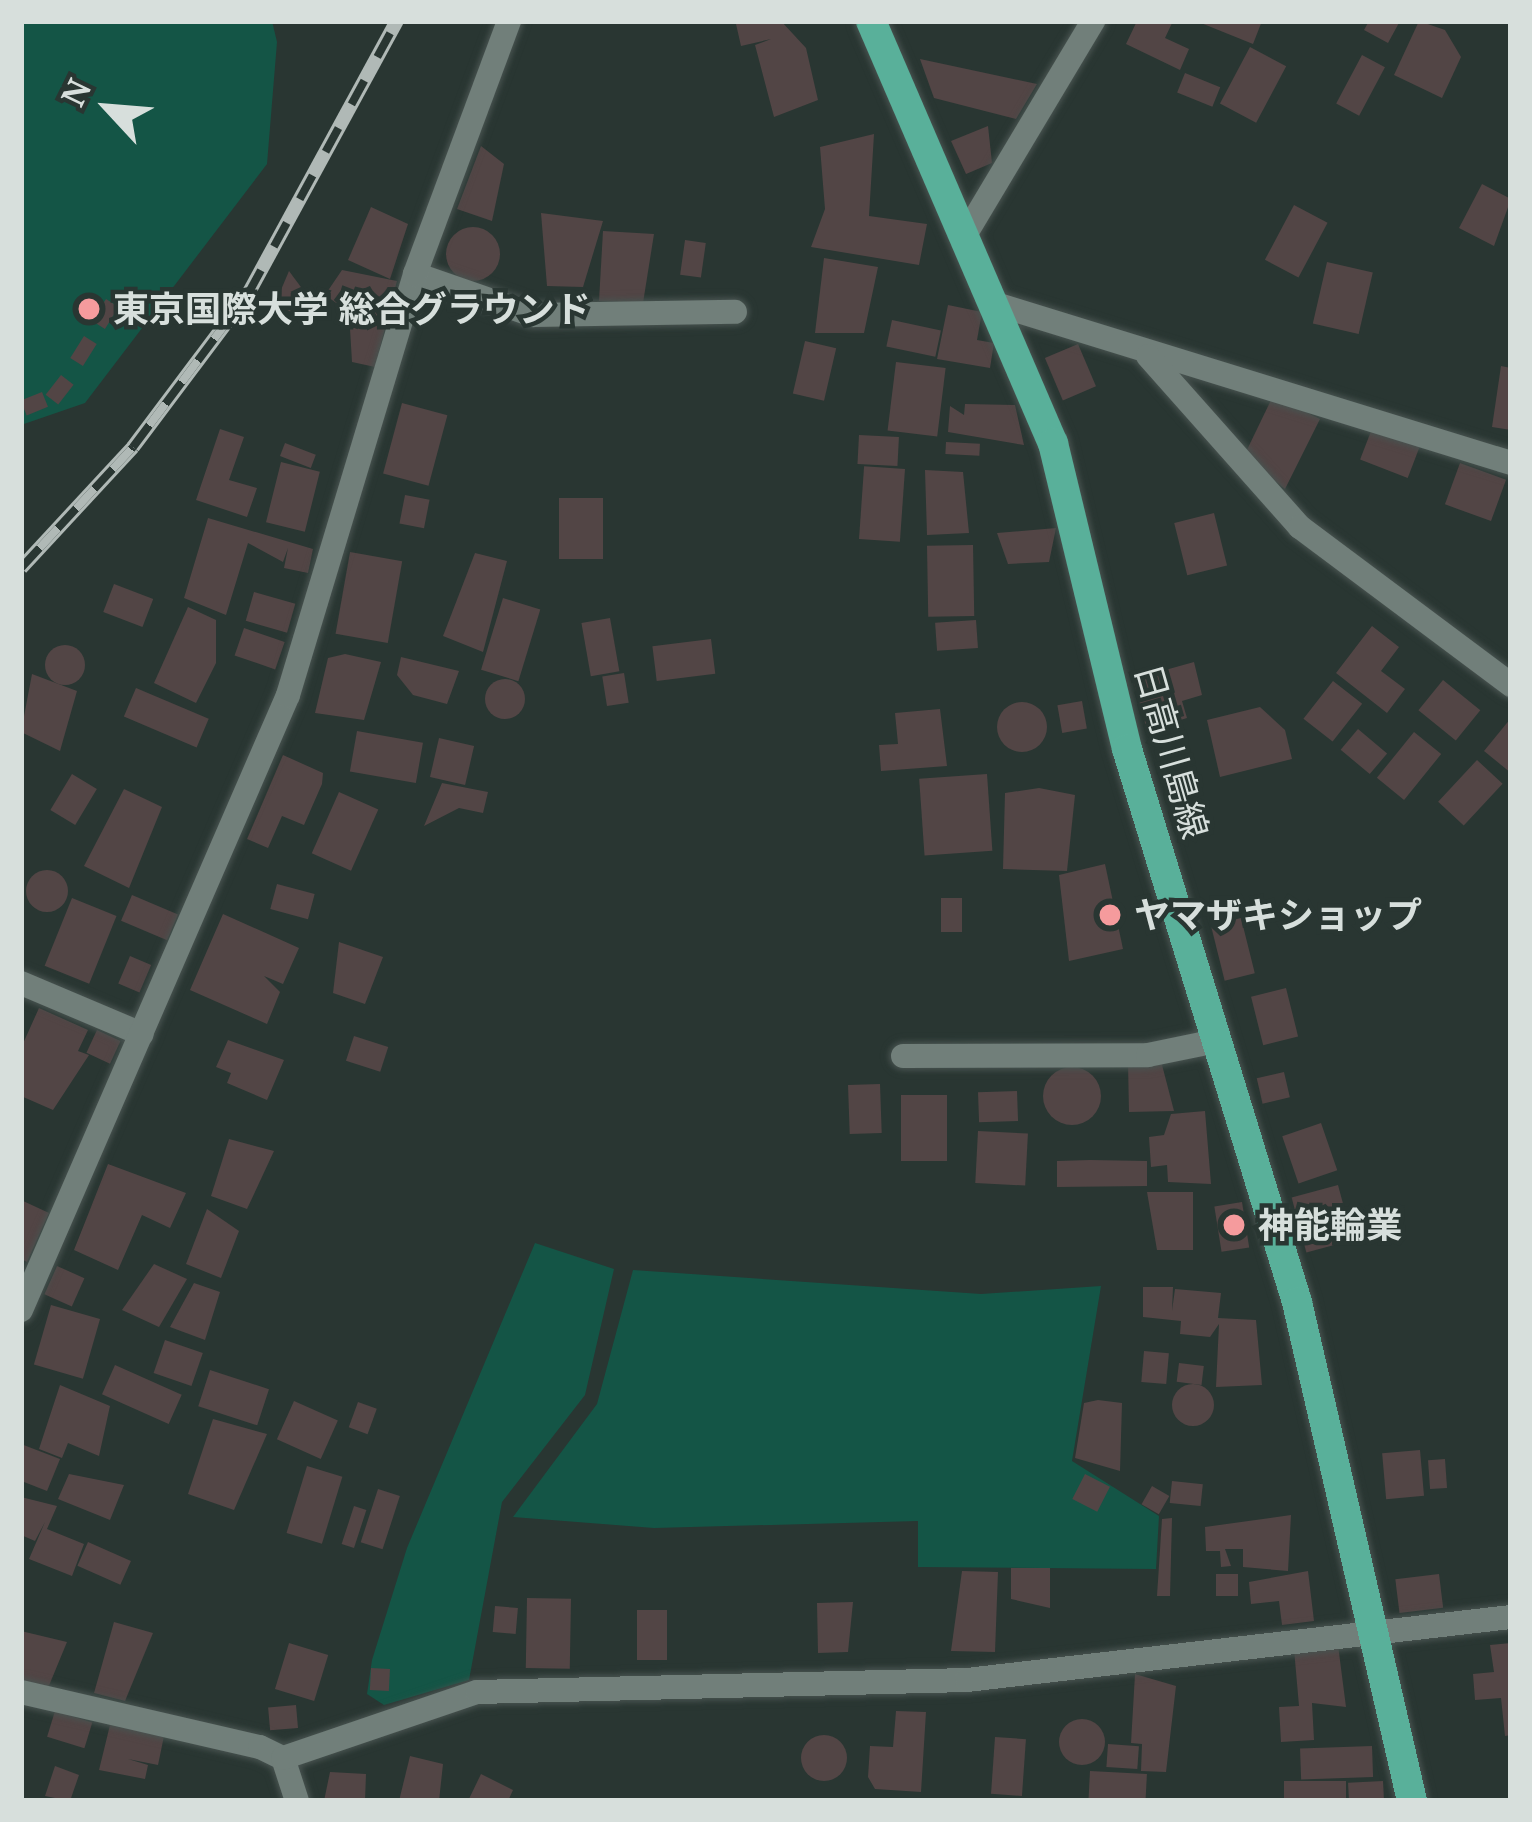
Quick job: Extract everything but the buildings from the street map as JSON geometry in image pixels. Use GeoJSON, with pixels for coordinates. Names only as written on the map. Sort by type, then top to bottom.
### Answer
{"type":"FeatureCollection","features":[{"type":"Feature","properties":{"kind":"main road","name":"日高川島線"},"geometry":{"type":"LineString","coordinates":[[871,21],[1002,306],[1053,442],[1127,748],[1297,1302],[1412,1801]]}},
{"type":"Feature","properties":{"kind":"street"},"geometry":{"type":"LineString","coordinates":[[21,1310],[288,694],[415,274],[509,21]]}},
{"type":"Feature","properties":{"kind":"street"},"geometry":{"type":"LineString","coordinates":[[968,230],[1093,21]]}},
{"type":"Feature","properties":{"kind":"street"},"geometry":{"type":"LineString","coordinates":[[415,274],[533,315],[734,312]]}},
{"type":"Feature","properties":{"kind":"street"},"geometry":{"type":"LineString","coordinates":[[1002,306],[1148,356],[1511,463]]}},
{"type":"Feature","properties":{"kind":"street"},"geometry":{"type":"LineString","coordinates":[[1148,356],[1300,527],[1511,685]]}},
{"type":"Feature","properties":{"kind":"street"},"geometry":{"type":"LineString","coordinates":[[21,983],[142,1034]]}},
{"type":"Feature","properties":{"kind":"street"},"geometry":{"type":"LineString","coordinates":[[903,1056],[1148,1054],[1216,1041]]}},
{"type":"Feature","properties":{"kind":"street"},"geometry":{"type":"LineString","coordinates":[[21,1692],[283,1758],[477,1692],[967,1680],[1511,1617]]}},
{"type":"Feature","properties":{"kind":"street"},"geometry":{"type":"LineString","coordinates":[[283,1758],[297,1801]]}},
{"type":"Feature","properties":{"kind":"green space","name":"東京国際大学 総合グラウンド"},"geometry":{"type":"Polygon","coordinates":[[[21,21],[272,21],[277,42],[267,164],[85,403],[21,425],[21,21]]]}},
{"type":"Feature","properties":{"kind":"green space"},"geometry":{"type":"Polygon","coordinates":[[[535,1243],[614,1269],[585,1395],[502,1502],[469,1680],[384,1705],[367,1694],[372,1660],[407,1548],[535,1243]]]}},
{"type":"Feature","properties":{"kind":"green space"},"geometry":{"type":"Polygon","coordinates":[[[633,1270],[981,1294],[1101,1286],[1072,1461],[1159,1516],[1156,1569],[918,1567],[918,1521],[654,1528],[513,1517],[597,1404],[633,1270]]]}},
{"type":"Feature","properties":{"kind":"railway"},"geometry":{"type":"LineString","coordinates":[[21,568],[133,447],[248,294],[397,21]]}},
{"type":"Feature","properties":{"kind":"place","name":"東京国際大学 総合グラウンド"},"geometry":{"type":"Point","coordinates":[89,309]}},
{"type":"Feature","properties":{"kind":"place","name":"ヤマザキショップ"},"geometry":{"type":"Point","coordinates":[1110,915]}},
{"type":"Feature","properties":{"kind":"place","name":"神能輪業"},"geometry":{"type":"Point","coordinates":[1234,1225]}}]}
